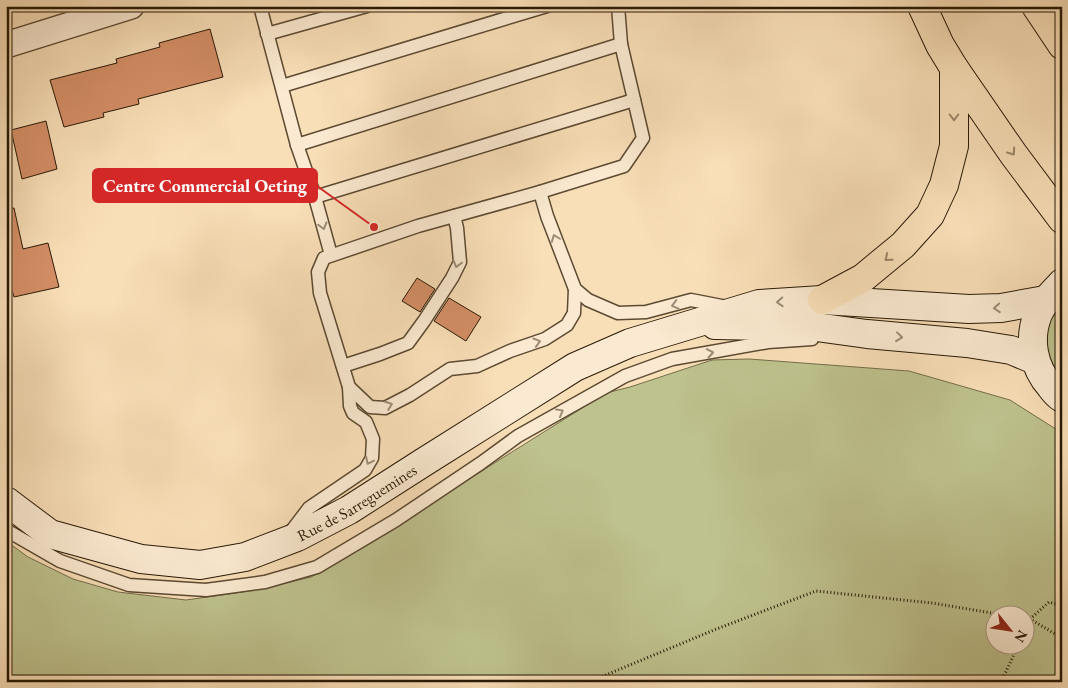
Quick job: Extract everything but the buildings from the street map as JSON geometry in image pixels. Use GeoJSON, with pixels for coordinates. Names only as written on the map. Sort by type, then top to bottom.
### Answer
{"type":"FeatureCollection","features":[{"type":"Feature","properties":{"kind":"highway"},"geometry":{"type":"LineString","coordinates":[[922,6],[940,45],[954,68],[1014,155],[1062,219]]}},
{"type":"Feature","properties":{"kind":"highway"},"geometry":{"type":"LineString","coordinates":[[1036,6],[1062,45]]}},
{"type":"Feature","properties":{"kind":"highway"},"geometry":{"type":"LineString","coordinates":[[822,300],[862,278],[903,245],[930,215],[944,185],[954,146],[954,68]]}},
{"type":"Feature","properties":{"kind":"main road","name":"Rue de Sarreguemines"},"geometry":{"type":"LineString","coordinates":[[6,500],[50,534],[141,559],[200,565],[245,557],[297,537],[350,510],[575,367],[630,343],[759,304],[822,300],[969,309],[1000,308],[1054,292]]}},
{"type":"Feature","properties":{"kind":"main road"},"geometry":{"type":"LineString","coordinates":[[1054,292],[1038,314],[1033,344],[1035,360],[1044,379],[1058,396],[1062,398]]}},
{"type":"Feature","properties":{"kind":"main road","name":"Rue de Sarreguemines"},"geometry":{"type":"LineString","coordinates":[[688,325],[816,327],[867,334],[967,343],[1011,350],[1035,360]]}},
{"type":"Feature","properties":{"kind":"street"},"geometry":{"type":"LineString","coordinates":[[6,45],[130,6]]}},
{"type":"Feature","properties":{"kind":"lane"},"geometry":{"type":"LineString","coordinates":[[260,6],[297,144],[332,255]]}},
{"type":"Feature","properties":{"kind":"lane"},"geometry":{"type":"LineString","coordinates":[[267,34],[367,6]]}},
{"type":"Feature","properties":{"kind":"lane"},"geometry":{"type":"LineString","coordinates":[[282,86],[547,6]]}},
{"type":"Feature","properties":{"kind":"lane"},"geometry":{"type":"LineString","coordinates":[[282,543],[309,508],[365,470],[372,458],[373,439],[366,422],[353,413],[350,406],[349,387],[320,293],[318,272],[324,258],[418,226],[624,166],[644,138],[621,44],[618,6]]}},
{"type":"Feature","properties":{"kind":"lane"},"geometry":{"type":"LineString","coordinates":[[297,144],[621,44]]}},
{"type":"Feature","properties":{"kind":"lane"},"geometry":{"type":"LineString","coordinates":[[315,198],[634,100]]}},
{"type":"Feature","properties":{"kind":"lane"},"geometry":{"type":"LineString","coordinates":[[349,387],[370,407],[385,408],[410,395],[450,369],[478,366],[510,351],[545,339],[567,325],[574,313],[575,290],[540,192]]}},
{"type":"Feature","properties":{"kind":"lane"},"geometry":{"type":"LineString","coordinates":[[343,366],[380,354],[408,342],[424,321],[452,278],[460,262],[454,216]]}},
{"type":"Feature","properties":{"kind":"lane"},"geometry":{"type":"LineString","coordinates":[[575,290],[588,300],[618,313],[646,312],[691,300],[739,310]]}},
{"type":"Feature","properties":{"kind":"lane"},"geometry":{"type":"LineString","coordinates":[[6,530],[60,561],[129,585],[206,590],[265,582],[317,567],[396,520],[481,463],[514,432],[625,376],[672,360],[768,342],[867,334]]}},
{"type":"Feature","properties":{"kind":"path"},"geometry":{"type":"LineString","coordinates":[[589,682],[714,630],[816,591],[932,603],[986,612]]}},
{"type":"Feature","properties":{"kind":"path"},"geometry":{"type":"LineString","coordinates":[[1036,614],[1049,602],[1062,606]]}},
{"type":"Feature","properties":{"kind":"path"},"geometry":{"type":"LineString","coordinates":[[1036,623],[1062,638]]}},
{"type":"Feature","properties":{"kind":"path"},"geometry":{"type":"LineString","coordinates":[[1001,682],[1013,656]]}},
{"type":"Feature","properties":{"kind":"green space"},"geometry":{"type":"Polygon","coordinates":[[[1062,300],[1062,381],[1047,355],[1045,336],[1049,319],[1062,300]]]}},
{"type":"Feature","properties":{"kind":"green space"},"geometry":{"type":"Polygon","coordinates":[[[749,359],[909,371],[1010,400],[1062,433],[1062,682],[6,682],[6,541],[28,557],[73,579],[118,592],[186,600],[256,590],[311,577],[349,556],[606,393],[712,360],[749,359]]]}},
{"type":"Feature","properties":{"kind":"place","name":"Centre Commercial Oeting"},"geometry":{"type":"Point","coordinates":[374,227]}}]}
